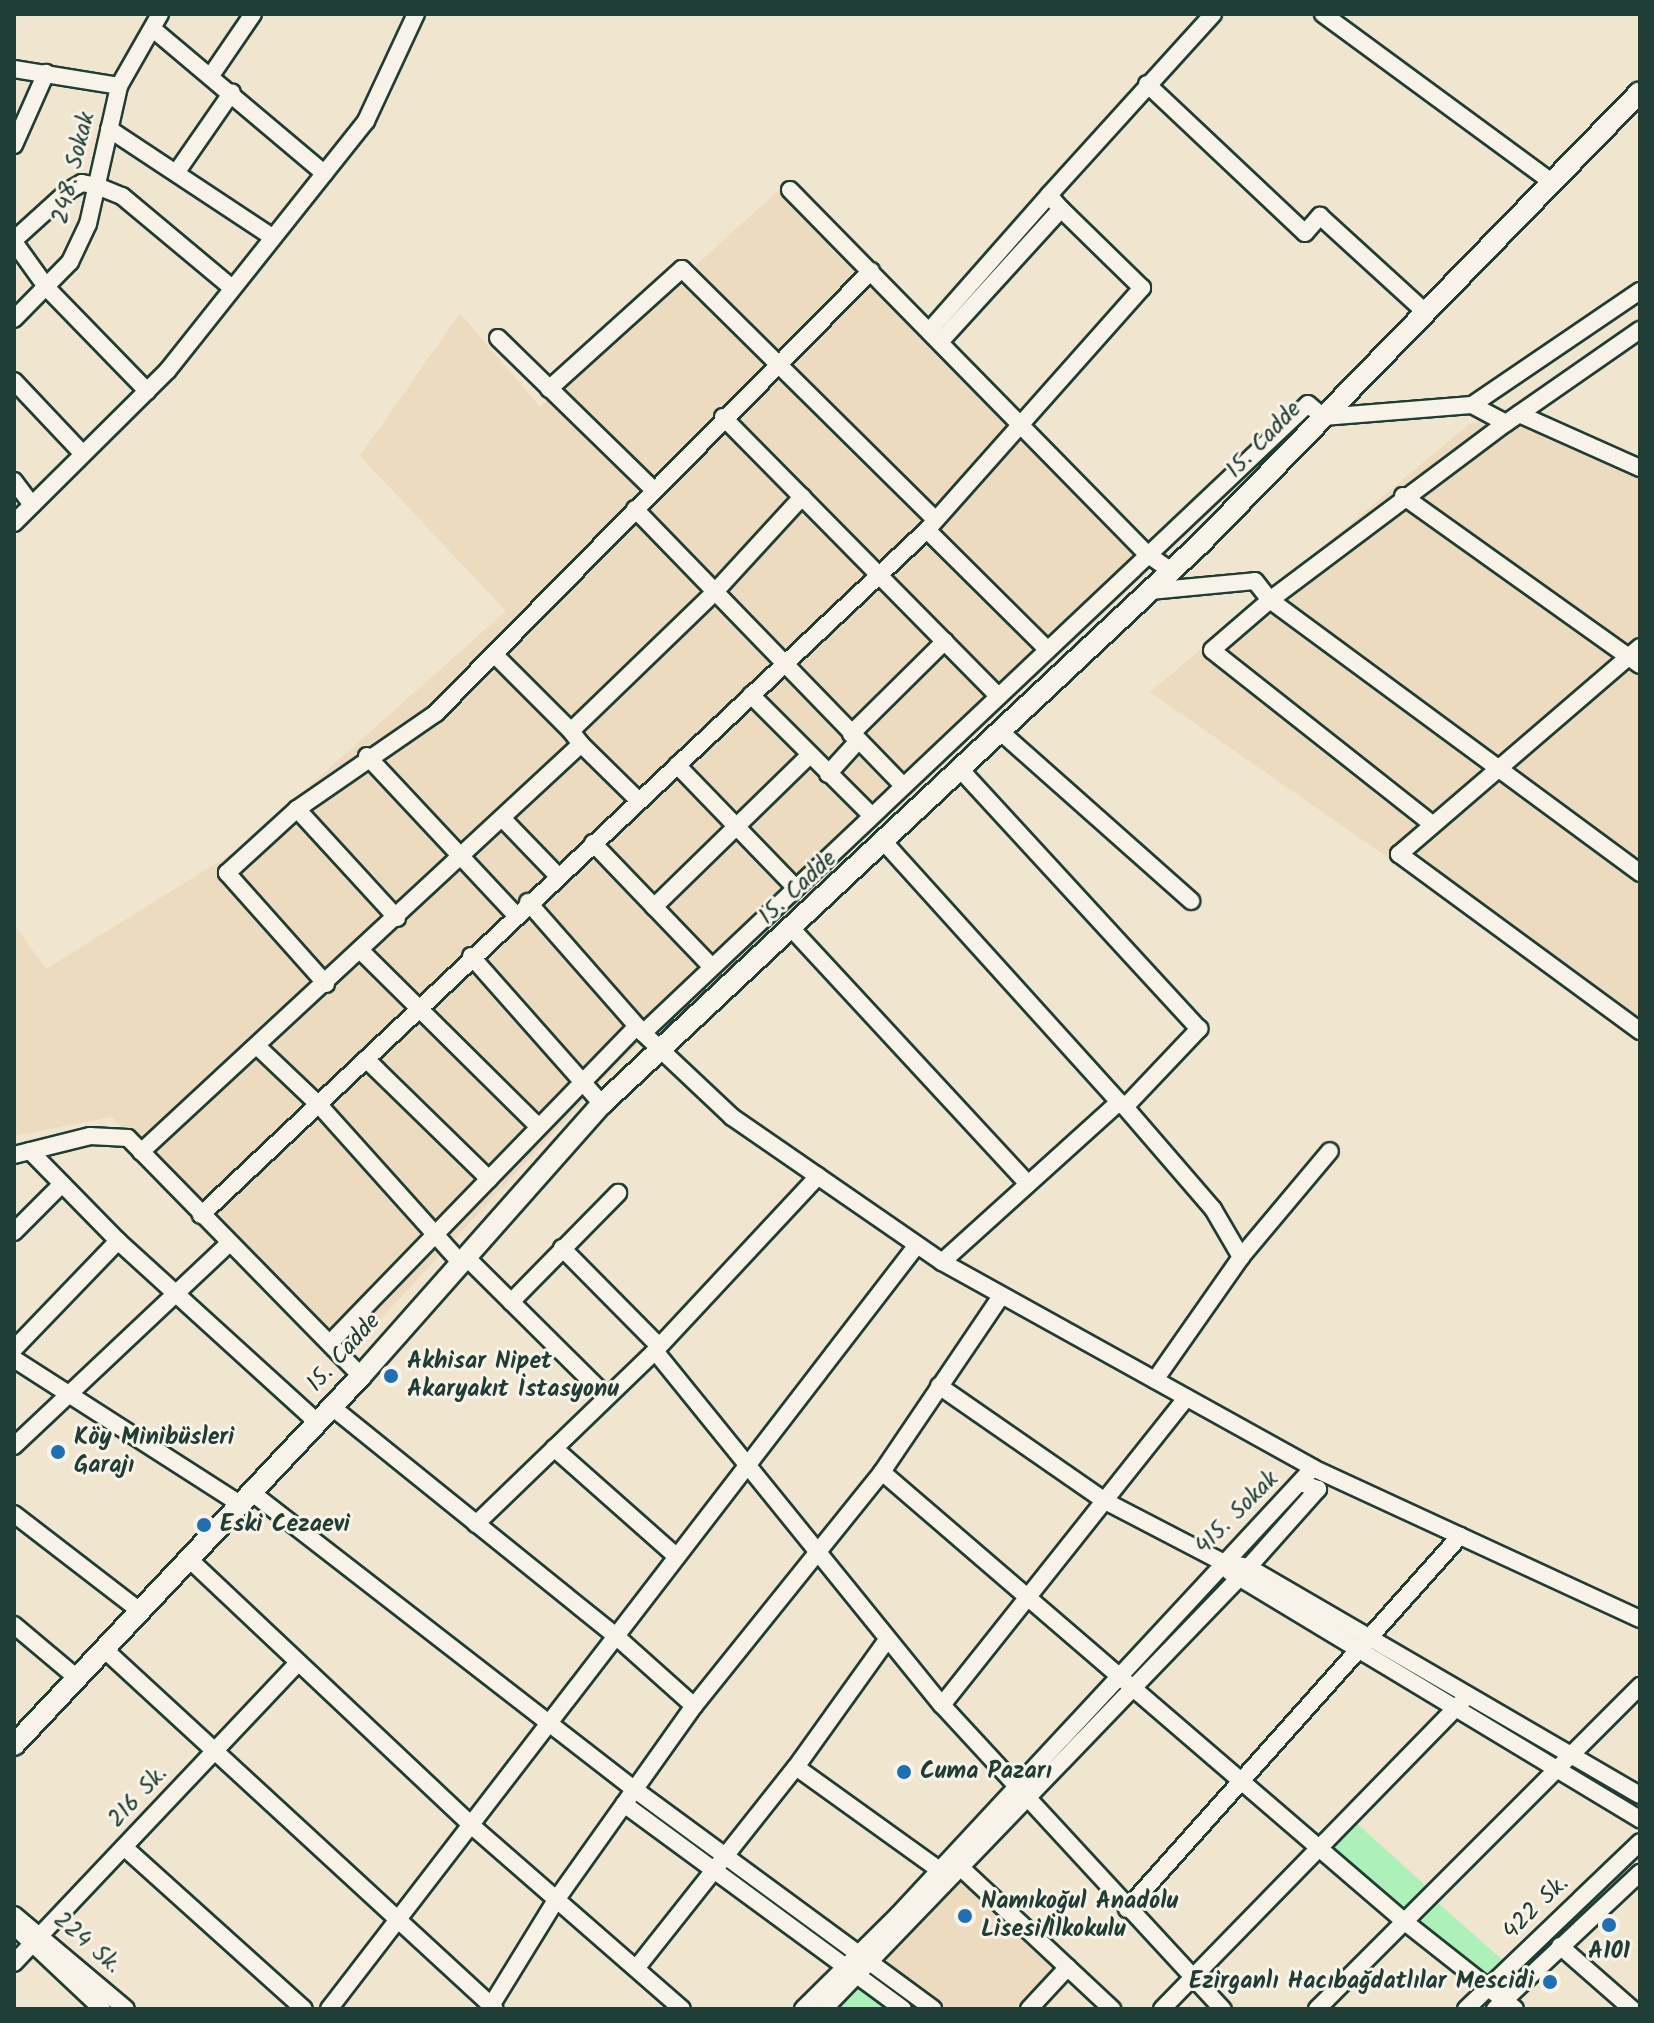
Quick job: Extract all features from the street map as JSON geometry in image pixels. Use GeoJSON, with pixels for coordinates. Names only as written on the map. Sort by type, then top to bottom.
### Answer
{"type":"FeatureCollection","features":[{"type":"Feature","properties":{"kind":"main road","name":"15. Cadde"},"geometry":{"type":"LineString","coordinates":[[14,1745],[361,1376],[602,1104],[905,825],[1171,571],[1640,92]]}},
{"type":"Feature","properties":{"kind":"street"},"geometry":{"type":"LineString","coordinates":[[212,74],[253,14]]}},
{"type":"Feature","properties":{"kind":"street"},"geometry":{"type":"LineString","coordinates":[[14,523],[147,391],[366,121],[416,14]]}},
{"type":"Feature","properties":{"kind":"street"},"geometry":{"type":"LineString","coordinates":[[936,336],[1049,195],[1213,14]]}},
{"type":"Feature","properties":{"kind":"street"},"geometry":{"type":"LineString","coordinates":[[1323,14],[1552,182]]}},
{"type":"Feature","properties":{"kind":"street"},"geometry":{"type":"LineString","coordinates":[[157,22],[324,173]]}},
{"type":"Feature","properties":{"kind":"street","name":"248. Sokak"},"geometry":{"type":"LineString","coordinates":[[14,319],[70,262],[88,224],[119,86],[157,22]]}},
{"type":"Feature","properties":{"kind":"street"},"geometry":{"type":"LineString","coordinates":[[14,69],[119,86]]}},
{"type":"Feature","properties":{"kind":"street"},"geometry":{"type":"LineString","coordinates":[[14,145],[46,73]]}},
{"type":"Feature","properties":{"kind":"street"},"geometry":{"type":"LineString","coordinates":[[1147,84],[1305,233],[1320,216],[1425,312]]}},
{"type":"Feature","properties":{"kind":"street"},"geometry":{"type":"LineString","coordinates":[[176,173],[232,92]]}},
{"type":"Feature","properties":{"kind":"street"},"geometry":{"type":"LineString","coordinates":[[109,129],[272,237]]}},
{"type":"Feature","properties":{"kind":"street"},"geometry":{"type":"LineString","coordinates":[[147,391],[47,288],[14,241],[68,191],[82,183],[97,186],[122,196],[232,288]]}},
{"type":"Feature","properties":{"kind":"street"},"geometry":{"type":"LineString","coordinates":[[790,190],[1147,554],[1171,571]]}},
{"type":"Feature","properties":{"kind":"street"},"geometry":{"type":"LineString","coordinates":[[201,1215],[320,1106],[521,908],[639,801],[931,524],[1142,288],[1049,195]]}},
{"type":"Feature","properties":{"kind":"street"},"geometry":{"type":"LineString","coordinates":[[936,336],[1061,209]]}},
{"type":"Feature","properties":{"kind":"street"},"geometry":{"type":"LineString","coordinates":[[549,389],[682,269],[774,365],[858,438],[931,524],[1046,648]]}},
{"type":"Feature","properties":{"kind":"street"},"geometry":{"type":"LineString","coordinates":[[326,984],[227,873],[297,809],[367,756],[436,713],[774,365],[871,271]]}},
{"type":"Feature","properties":{"kind":"street"},"geometry":{"type":"LineString","coordinates":[[1472,405],[1640,291]]}},
{"type":"Feature","properties":{"kind":"street"},"geometry":{"type":"LineString","coordinates":[[1432,824],[1212,650],[1270,600],[1403,496],[1640,330]]}},
{"type":"Feature","properties":{"kind":"street"},"geometry":{"type":"LineString","coordinates":[[498,338],[653,489]]}},
{"type":"Feature","properties":{"kind":"street"},"geometry":{"type":"LineString","coordinates":[[14,381],[83,454]]}},
{"type":"Feature","properties":{"kind":"street"},"geometry":{"type":"LineString","coordinates":[[330,1343],[584,1081],[712,967],[996,694],[1308,404],[1323,417],[1472,405],[1640,468]]}},
{"type":"Feature","properties":{"kind":"street"},"geometry":{"type":"LineString","coordinates":[[723,417],[996,694]]}},
{"type":"Feature","properties":{"kind":"street"},"geometry":{"type":"LineString","coordinates":[[14,481],[32,505]]}},
{"type":"Feature","properties":{"kind":"street"},"geometry":{"type":"LineString","coordinates":[[1403,496],[1636,656],[1495,768],[1399,854],[1640,1031]]}},
{"type":"Feature","properties":{"kind":"street"},"geometry":{"type":"LineString","coordinates":[[141,1152],[502,818],[802,497]]}},
{"type":"Feature","properties":{"kind":"street"},"geometry":{"type":"LineString","coordinates":[[635,509],[898,788],[905,825]]}},
{"type":"Feature","properties":{"kind":"street"},"geometry":{"type":"LineString","coordinates":[[1150,591],[1255,581],[1270,600],[1639,872]]}},
{"type":"Feature","properties":{"kind":"street"},"geometry":{"type":"LineString","coordinates":[[828,774],[854,738],[945,641]]}},
{"type":"Feature","properties":{"kind":"street"},"geometry":{"type":"LineString","coordinates":[[494,654],[639,801]]}},
{"type":"Feature","properties":{"kind":"street"},"geometry":{"type":"LineString","coordinates":[[1024,668],[1035,701]]}},
{"type":"Feature","properties":{"kind":"street"},"geometry":{"type":"LineString","coordinates":[[751,695],[871,815]]}},
{"type":"Feature","properties":{"kind":"street"},"geometry":{"type":"LineString","coordinates":[[1002,733],[1191,901]]}},
{"type":"Feature","properties":{"kind":"street"},"geometry":{"type":"LineString","coordinates":[[367,756],[461,858],[521,908],[732,1117],[942,1262],[1313,1468],[1640,1619]]}},
{"type":"Feature","properties":{"kind":"street"},"geometry":{"type":"LineString","coordinates":[[654,907],[809,756]]}},
{"type":"Feature","properties":{"kind":"street"},"geometry":{"type":"LineString","coordinates":[[677,765],[795,887]]}},
{"type":"Feature","properties":{"kind":"street"},"geometry":{"type":"LineString","coordinates":[[942,1262],[1122,1105],[1199,1029],[962,771]]}},
{"type":"Feature","properties":{"kind":"street"},"geometry":{"type":"LineString","coordinates":[[297,809],[397,918]]}},
{"type":"Feature","properties":{"kind":"street"},"geometry":{"type":"LineString","coordinates":[[502,818],[557,875]]}},
{"type":"Feature","properties":{"kind":"street"},"geometry":{"type":"LineString","coordinates":[[593,843],[712,967]]}},
{"type":"Feature","properties":{"kind":"street"},"geometry":{"type":"LineString","coordinates":[[885,843],[1213,1209],[1241,1257]]}},
{"type":"Feature","properties":{"kind":"street"},"geometry":{"type":"LineString","coordinates":[[792,929],[1028,1184]]}},
{"type":"Feature","properties":{"kind":"street"},"geometry":{"type":"LineString","coordinates":[[361,951],[539,1127]]}},
{"type":"Feature","properties":{"kind":"street"},"geometry":{"type":"LineString","coordinates":[[471,956],[602,1104]]}},
{"type":"Feature","properties":{"kind":"street"},"geometry":{"type":"LineString","coordinates":[[258,1047],[320,1106],[434,1236],[511,1302],[607,1397]]}},
{"type":"Feature","properties":{"kind":"street"},"geometry":{"type":"LineString","coordinates":[[366,1059],[489,1179]]}},
{"type":"Feature","properties":{"kind":"street"},"geometry":{"type":"LineString","coordinates":[[22,1153],[90,1136],[128,1138],[228,1244],[361,1376]]}},
{"type":"Feature","properties":{"kind":"street"},"geometry":{"type":"LineString","coordinates":[[1155,1380],[1241,1257],[1330,1151]]}},
{"type":"Feature","properties":{"kind":"street"},"geometry":{"type":"LineString","coordinates":[[22,1153],[62,1184],[118,1241],[178,1292],[317,1422]]}},
{"type":"Feature","properties":{"kind":"street"},"geometry":{"type":"LineString","coordinates":[[476,1524],[657,1348],[818,1176]]}},
{"type":"Feature","properties":{"kind":"street"},"geometry":{"type":"LineString","coordinates":[[14,1232],[62,1184]]}},
{"type":"Feature","properties":{"kind":"street"},"geometry":{"type":"LineString","coordinates":[[511,1302],[618,1193]]}},
{"type":"Feature","properties":{"kind":"street"},"geometry":{"type":"LineString","coordinates":[[14,1349],[118,1241]]}},
{"type":"Feature","properties":{"kind":"street"},"geometry":{"type":"LineString","coordinates":[[14,1446],[228,1244]]}},
{"type":"Feature","properties":{"kind":"street"},"geometry":{"type":"LineString","coordinates":[[329,2009],[618,1638],[917,1245]]}},
{"type":"Feature","properties":{"kind":"street"},"geometry":{"type":"LineString","coordinates":[[562,1248],[657,1348],[815,1554],[1020,1795],[1223,2009]]}},
{"type":"Feature","properties":{"kind":"street"},"geometry":{"type":"LineString","coordinates":[[104,1649],[492,2008],[556,1900],[634,1789],[694,1706],[882,1472],[1001,1296]]}},
{"type":"Feature","properties":{"kind":"street"},"geometry":{"type":"LineString","coordinates":[[14,1359],[246,1498],[933,2009]]}},
{"type":"Feature","properties":{"kind":"street"},"geometry":{"type":"LineString","coordinates":[[939,1386],[1105,1501],[1222,1562],[1248,1567],[1455,1708],[1640,1819]]}},
{"type":"Feature","properties":{"kind":"street"},"geometry":{"type":"LineString","coordinates":[[942,1705],[1186,1398]]}},
{"type":"Feature","properties":{"kind":"street"},"geometry":{"type":"LineString","coordinates":[[332,1407],[618,1638],[694,1706]]}},
{"type":"Feature","properties":{"kind":"street"},"geometry":{"type":"LineString","coordinates":[[554,1448],[677,1557]]}},
{"type":"Feature","properties":{"kind":"street"},"geometry":{"type":"LineString","coordinates":[[1301,1483],[1313,1468]]}},
{"type":"Feature","properties":{"kind":"street"},"geometry":{"type":"LineString","coordinates":[[882,1472],[1505,2006]]}},
{"type":"Feature","properties":{"kind":"street","name":"415. Sokak"},"geometry":{"type":"LineString","coordinates":[[803,2009],[865,1958],[951,1869],[1020,1795],[1119,1673],[1222,1562],[1301,1483],[1318,1489],[1135,1688],[1020,1795]]}},
{"type":"Feature","properties":{"kind":"street"},"geometry":{"type":"LineString","coordinates":[[14,1514],[140,1611]]}},
{"type":"Feature","properties":{"kind":"street"},"geometry":{"type":"LineString","coordinates":[[1127,1909],[1460,1536]]}},
{"type":"Feature","properties":{"kind":"street"},"geometry":{"type":"LineString","coordinates":[[189,1559],[471,1825],[556,1900],[638,1966],[682,2009]]}},
{"type":"Feature","properties":{"kind":"street"},"geometry":{"type":"LineString","coordinates":[[1222,1562],[1237,1580],[1468,1695],[1640,1795]]}},
{"type":"Feature","properties":{"kind":"street"},"geometry":{"type":"LineString","coordinates":[[14,1625],[77,1678]]}},
{"type":"Feature","properties":{"kind":"street"},"geometry":{"type":"LineString","coordinates":[[638,1966],[713,1872],[724,1853],[796,1767],[887,1640]]}},
{"type":"Feature","properties":{"kind":"street","name":"216 Sk."},"geometry":{"type":"LineString","coordinates":[[14,1963],[297,1664]]}},
{"type":"Feature","properties":{"kind":"street"},"geometry":{"type":"LineString","coordinates":[[1317,2009],[1640,1686]]}},
{"type":"Feature","properties":{"kind":"street"},"geometry":{"type":"LineString","coordinates":[[1162,2009],[1468,1695]]}},
{"type":"Feature","properties":{"kind":"street"},"geometry":{"type":"LineString","coordinates":[[796,1767],[951,1869],[1068,1967],[1112,2009]]}},
{"type":"Feature","properties":{"kind":"street"},"geometry":{"type":"LineString","coordinates":[[624,1804],[903,2009]]}},
{"type":"Feature","properties":{"kind":"street","name":"422 Sk."},"geometry":{"type":"LineString","coordinates":[[1466,2009],[1640,1842]]}},
{"type":"Feature","properties":{"kind":"street"},"geometry":{"type":"LineString","coordinates":[[124,1847],[304,2009]]}},
{"type":"Feature","properties":{"kind":"street","name":"422 Sk."},"geometry":{"type":"LineString","coordinates":[[1505,2006],[1560,1946],[1640,1873]]}},
{"type":"Feature","properties":{"kind":"street","name":"224 Sk."},"geometry":{"type":"LineString","coordinates":[[14,1915],[36,1940],[126,2009]]}},
{"type":"Feature","properties":{"kind":"street"},"geometry":{"type":"LineString","coordinates":[[14,1926],[36,1940],[102,2009]]}},
{"type":"Feature","properties":{"kind":"street"},"geometry":{"type":"LineString","coordinates":[[1560,1946],[1632,2009]]}},
{"type":"Feature","properties":{"kind":"street"},"geometry":{"type":"LineString","coordinates":[[1029,2009],[1068,1967]]}},
{"type":"Feature","properties":{"kind":"street","name":"415. Sokak"},"geometry":{"type":"LineString","coordinates":[[824,2009],[850,1970]]}},
{"type":"Feature","properties":{"kind":"shaded area"},"geometry":{"type":"Polygon","coordinates":[[[790,180],[1156,553],[620,1061],[344,1358],[112,1117],[14,1136],[14,924],[46,969],[236,851],[506,611],[360,456],[460,313],[540,407],[790,180]]]}},
{"type":"Feature","properties":{"kind":"shaded area"},"geometry":{"type":"Polygon","coordinates":[[[1530,406],[1640,462],[1640,1033],[1150,692],[1469,424],[1530,406]]]}},
{"type":"Feature","properties":{"kind":"shaded area","name":"Namıkoğul Anadolu Lisesi/İlkokulu"},"geometry":{"type":"Polygon","coordinates":[[[963,1869],[1068,1967],[1029,2009],[933,2009],[870,1963],[963,1869]]]}},
{"type":"Feature","properties":{"kind":"green space"},"geometry":{"type":"Polygon","coordinates":[[[1354,1821],[1431,1890],[1406,1917],[1330,1848],[1354,1821]]]}},
{"type":"Feature","properties":{"kind":"green space"},"geometry":{"type":"Polygon","coordinates":[[[1436,1901],[1507,1964],[1488,1983],[1414,1923],[1436,1901]]]}},
{"type":"Feature","properties":{"kind":"green space"},"geometry":{"type":"Polygon","coordinates":[[[859,1985],[892,2009],[837,2009],[859,1985]]]}},
{"type":"Feature","properties":{"kind":"place","name":"Akhisar Nipet Akaryakıt İstasyonu"},"geometry":{"type":"Point","coordinates":[391,1376]}},
{"type":"Feature","properties":{"kind":"place","name":"Köy Minibüsleri Garajı"},"geometry":{"type":"Point","coordinates":[58,1452]}},
{"type":"Feature","properties":{"kind":"place","name":"Eski Cezaevi"},"geometry":{"type":"Point","coordinates":[204,1525]}},
{"type":"Feature","properties":{"kind":"place","name":"Cuma Pazarı"},"geometry":{"type":"Point","coordinates":[904,1772]}},
{"type":"Feature","properties":{"kind":"place","name":"Namıkoğul Anadolu Lisesi/İlkokulu"},"geometry":{"type":"Point","coordinates":[965,1916]}},
{"type":"Feature","properties":{"kind":"place","name":"A101"},"geometry":{"type":"Point","coordinates":[1609,1925]}},
{"type":"Feature","properties":{"kind":"place","name":"Ezirganlı Hacıbağdatlılar Mescidi"},"geometry":{"type":"Point","coordinates":[1550,1982]}}]}
